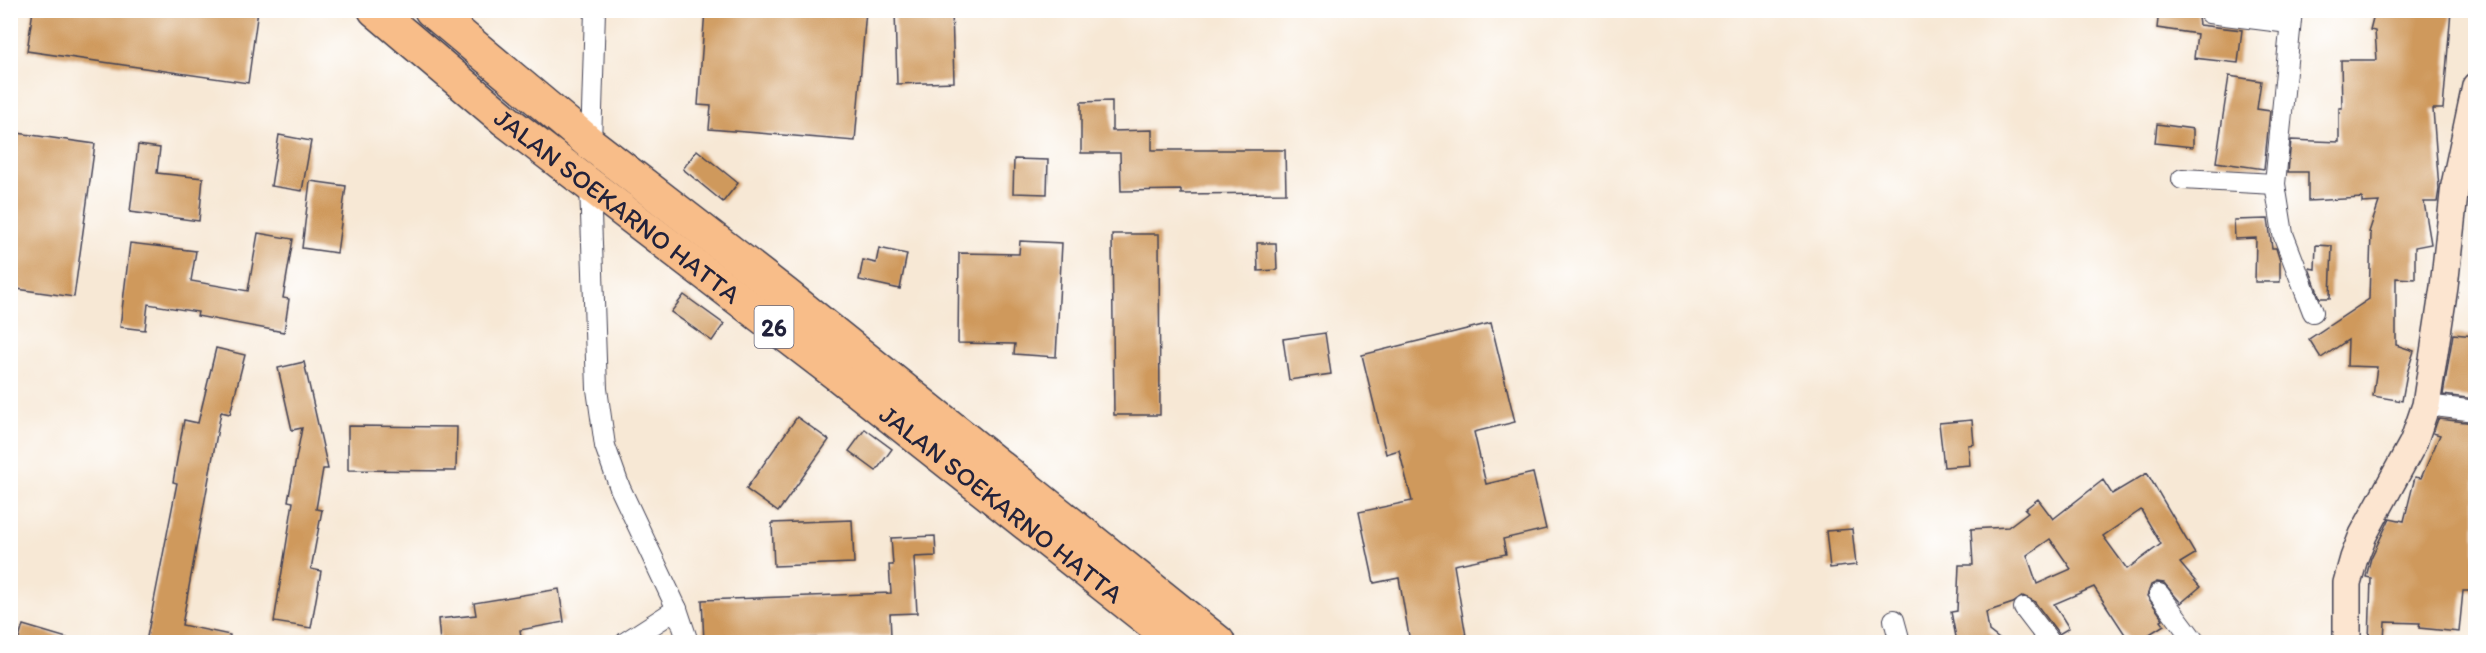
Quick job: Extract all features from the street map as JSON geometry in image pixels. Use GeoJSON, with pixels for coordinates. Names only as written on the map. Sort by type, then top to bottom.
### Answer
{"type":"FeatureCollection","features":[{"type":"Feature","properties":{"kind":"highway","name":"JALAN SOEKARNO HATTA"},"geometry":{"type":"LineString","coordinates":[[375,10],[505,120],[838,375],[1176,642]]}},
{"type":"Feature","properties":{"kind":"highway","name":"JALAN SOEKARNO HATTA"},"geometry":{"type":"LineString","coordinates":[[431,10],[591,144],[785,294],[1218,642]]}},
{"type":"Feature","properties":{"kind":"street"},"geometry":{"type":"LineString","coordinates":[[591,144],[595,10]]}},
{"type":"Feature","properties":{"kind":"street"},"geometry":{"type":"LineString","coordinates":[[2209,13],[2290,17],[2275,184],[2283,234],[2313,312]]}},
{"type":"Feature","properties":{"kind":"street"},"geometry":{"type":"LineString","coordinates":[[2347,642],[2348,583],[2354,558],[2363,535],[2413,443],[2426,405],[2444,287],[2455,185],[2475,86]]}},
{"type":"Feature","properties":{"kind":"street"},"geometry":{"type":"LineString","coordinates":[[2182,179],[2275,184]]}},
{"type":"Feature","properties":{"kind":"street"},"geometry":{"type":"LineString","coordinates":[[590,185],[597,388],[605,446],[620,488],[677,609],[688,642]]}},
{"type":"Feature","properties":{"kind":"street"},"geometry":{"type":"LineString","coordinates":[[2426,405],[2475,411]]}},
{"type":"Feature","properties":{"kind":"street"},"geometry":{"type":"LineString","coordinates":[[2159,594],[2195,642]]}},
{"type":"Feature","properties":{"kind":"street"},"geometry":{"type":"LineString","coordinates":[[2024,608],[2050,642]]}},
{"type":"Feature","properties":{"kind":"street"},"geometry":{"type":"LineString","coordinates":[[626,642],[677,609]]}},
{"type":"Feature","properties":{"kind":"street"},"geometry":{"type":"LineString","coordinates":[[1894,620],[1900,642]]}},
{"type":"Feature","properties":{"kind":"building"},"geometry":{"type":"Polygon","coordinates":[[[33,10],[258,10],[248,83],[27,51],[33,10]]]}},
{"type":"Feature","properties":{"kind":"building"},"geometry":{"type":"Polygon","coordinates":[[[705,10],[866,10],[855,141],[709,129],[711,106],[698,105],[705,10]]]}},
{"type":"Feature","properties":{"kind":"building"},"geometry":{"type":"Polygon","coordinates":[[[895,10],[952,10],[954,82],[897,84],[895,10]]]}},
{"type":"Feature","properties":{"kind":"building"},"geometry":{"type":"Polygon","coordinates":[[[2159,10],[2197,10],[2199,25],[2242,30],[2238,63],[2194,58],[2197,34],[2157,28],[2159,10]]]}},
{"type":"Feature","properties":{"kind":"building"},"geometry":{"type":"Polygon","coordinates":[[[2375,10],[2451,10],[2443,109],[2433,109],[2439,189],[2437,202],[2424,202],[2431,244],[2415,247],[2415,279],[2396,278],[2396,345],[2414,351],[2402,401],[2373,396],[2377,367],[2347,366],[2348,340],[2321,358],[2309,339],[2369,299],[2371,233],[2369,232],[2379,202],[2362,203],[2362,198],[2308,201],[2308,172],[2288,172],[2291,140],[2339,142],[2339,108],[2342,108],[2341,60],[2377,60],[2375,31],[2370,30],[2375,10]]]}},
{"type":"Feature","properties":{"kind":"building"},"geometry":{"type":"Polygon","coordinates":[[[2229,76],[2261,81],[2257,109],[2270,111],[2264,169],[2216,162],[2229,76]]]}},
{"type":"Feature","properties":{"kind":"building"},"geometry":{"type":"Polygon","coordinates":[[[1112,101],[1112,131],[1152,130],[1152,150],[1285,150],[1286,193],[1181,194],[1181,190],[1121,191],[1120,153],[1081,153],[1081,102],[1112,101]]]}},
{"type":"Feature","properties":{"kind":"building"},"geometry":{"type":"Polygon","coordinates":[[[2157,124],[2193,129],[2193,147],[2155,143],[2157,124]]]}},
{"type":"Feature","properties":{"kind":"building"},"geometry":{"type":"Polygon","coordinates":[[[10,132],[95,144],[74,297],[10,288],[10,132]]]}},
{"type":"Feature","properties":{"kind":"building"},"geometry":{"type":"Polygon","coordinates":[[[279,135],[311,141],[302,191],[271,186],[279,135]]]}},
{"type":"Feature","properties":{"kind":"building"},"geometry":{"type":"Polygon","coordinates":[[[138,145],[160,148],[157,173],[203,178],[199,221],[130,212],[138,145]]]}},
{"type":"Feature","properties":{"kind":"building"},"geometry":{"type":"Polygon","coordinates":[[[697,150],[738,183],[723,202],[683,169],[697,150]]]}},
{"type":"Feature","properties":{"kind":"building"},"geometry":{"type":"Polygon","coordinates":[[[1014,159],[1048,160],[1047,194],[1013,193],[1014,159]]]}},
{"type":"Feature","properties":{"kind":"building"},"geometry":{"type":"Polygon","coordinates":[[[310,181],[346,186],[337,253],[302,248],[310,181]]]}},
{"type":"Feature","properties":{"kind":"building"},"geometry":{"type":"Polygon","coordinates":[[[2268,219],[2272,248],[2276,248],[2280,261],[2280,282],[2255,282],[2256,238],[2235,239],[2234,220],[2268,219]]]}},
{"type":"Feature","properties":{"kind":"building"},"geometry":{"type":"Polygon","coordinates":[[[258,233],[293,239],[283,298],[289,299],[284,332],[197,316],[198,312],[148,304],[145,330],[120,327],[130,243],[196,251],[191,281],[248,291],[258,233]]]}},
{"type":"Feature","properties":{"kind":"building"},"geometry":{"type":"Polygon","coordinates":[[[1112,234],[1159,234],[1160,415],[1114,415],[1112,234]]]}},
{"type":"Feature","properties":{"kind":"building"},"geometry":{"type":"Polygon","coordinates":[[[1020,241],[1062,243],[1056,357],[1014,354],[1015,344],[958,343],[959,253],[1019,254],[1020,241]]]}},
{"type":"Feature","properties":{"kind":"building"},"geometry":{"type":"Polygon","coordinates":[[[1257,243],[1276,243],[1277,270],[1258,271],[1257,243]]]}},
{"type":"Feature","properties":{"kind":"building"},"geometry":{"type":"Polygon","coordinates":[[[2316,245],[2332,246],[2330,298],[2320,298],[2309,268],[2315,269],[2316,245]]]}},
{"type":"Feature","properties":{"kind":"building"},"geometry":{"type":"Polygon","coordinates":[[[879,248],[907,254],[900,289],[859,280],[863,260],[876,263],[879,248]]]}},
{"type":"Feature","properties":{"kind":"building"},"geometry":{"type":"Polygon","coordinates":[[[684,295],[724,324],[712,341],[671,312],[684,295]]]}},
{"type":"Feature","properties":{"kind":"building"},"geometry":{"type":"Polygon","coordinates":[[[1491,323],[1515,422],[1474,432],[1486,484],[1533,473],[1546,529],[1503,539],[1506,554],[1454,565],[1467,642],[1410,642],[1399,578],[1374,583],[1359,512],[1412,501],[1399,450],[1386,454],[1362,355],[1491,323]]]}},
{"type":"Feature","properties":{"kind":"building"},"geometry":{"type":"Polygon","coordinates":[[[1325,333],[1331,374],[1289,380],[1283,339],[1325,333]]]}},
{"type":"Feature","properties":{"kind":"building"},"geometry":{"type":"Polygon","coordinates":[[[2453,334],[2475,336],[2475,399],[2443,395],[2453,334]]]}},
{"type":"Feature","properties":{"kind":"building"},"geometry":{"type":"Polygon","coordinates":[[[216,348],[245,355],[230,414],[221,412],[182,625],[230,635],[229,642],[146,642],[177,483],[173,482],[184,420],[198,423],[216,348]]]}},
{"type":"Feature","properties":{"kind":"building"},"geometry":{"type":"Polygon","coordinates":[[[304,362],[328,469],[323,469],[316,509],[322,510],[311,569],[321,571],[311,628],[274,622],[293,502],[288,501],[302,428],[292,430],[278,368],[304,362]]]}},
{"type":"Feature","properties":{"kind":"building"},"geometry":{"type":"Polygon","coordinates":[[[797,417],[829,440],[778,512],[746,489],[797,417]]]}},
{"type":"Feature","properties":{"kind":"building"},"geometry":{"type":"Polygon","coordinates":[[[2438,419],[2475,423],[2475,591],[2463,591],[2459,632],[2419,628],[2420,623],[2385,622],[2384,642],[2369,642],[2371,578],[2366,577],[2371,558],[2390,518],[2404,521],[2415,477],[2421,478],[2440,435],[2433,433],[2438,419]]]}},
{"type":"Feature","properties":{"kind":"building"},"geometry":{"type":"Polygon","coordinates":[[[1972,420],[1974,444],[1968,445],[1970,465],[1944,467],[1939,423],[1972,420]]]}},
{"type":"Feature","properties":{"kind":"building"},"geometry":{"type":"Polygon","coordinates":[[[348,426],[457,427],[456,471],[348,470],[348,426]]]}},
{"type":"Feature","properties":{"kind":"building"},"geometry":{"type":"Polygon","coordinates":[[[865,429],[892,449],[876,471],[849,451],[865,429]]]}},
{"type":"Feature","properties":{"kind":"building"},"geometry":{"type":"Polygon","coordinates":[[[2147,473],[2195,554],[2180,563],[2200,587],[2181,603],[2164,583],[2157,582],[2151,585],[2147,596],[2163,619],[2161,621],[2164,625],[2137,642],[2130,642],[2094,587],[2054,604],[2069,628],[2059,634],[2034,601],[2023,596],[2013,603],[1986,612],[1989,631],[2003,642],[1957,642],[1951,612],[1957,611],[1959,565],[1973,565],[1971,529],[2008,527],[2028,512],[2025,509],[2038,499],[2053,519],[2103,480],[2112,494],[2147,473]],[[2141,510],[2103,536],[2127,569],[2161,544],[2141,510]],[[2050,539],[2027,555],[2037,584],[2071,569],[2050,539]]]}},
{"type":"Feature","properties":{"kind":"building"},"geometry":{"type":"Polygon","coordinates":[[[852,520],[854,563],[774,566],[772,523],[852,520]]]}},
{"type":"Feature","properties":{"kind":"building"},"geometry":{"type":"Polygon","coordinates":[[[1852,529],[1856,565],[1830,568],[1826,531],[1852,529]]]}},
{"type":"Feature","properties":{"kind":"building"},"geometry":{"type":"Polygon","coordinates":[[[935,536],[936,556],[914,557],[917,613],[890,614],[891,636],[704,642],[702,600],[891,593],[889,565],[893,565],[891,538],[935,536]]]}},
{"type":"Feature","properties":{"kind":"building"},"geometry":{"type":"Polygon","coordinates":[[[559,589],[564,622],[520,630],[522,642],[440,642],[438,619],[476,615],[474,603],[559,589]]]}},
{"type":"Feature","properties":{"kind":"building"},"geometry":{"type":"Polygon","coordinates":[[[23,625],[67,638],[67,642],[18,642],[23,625]]]}}]}
